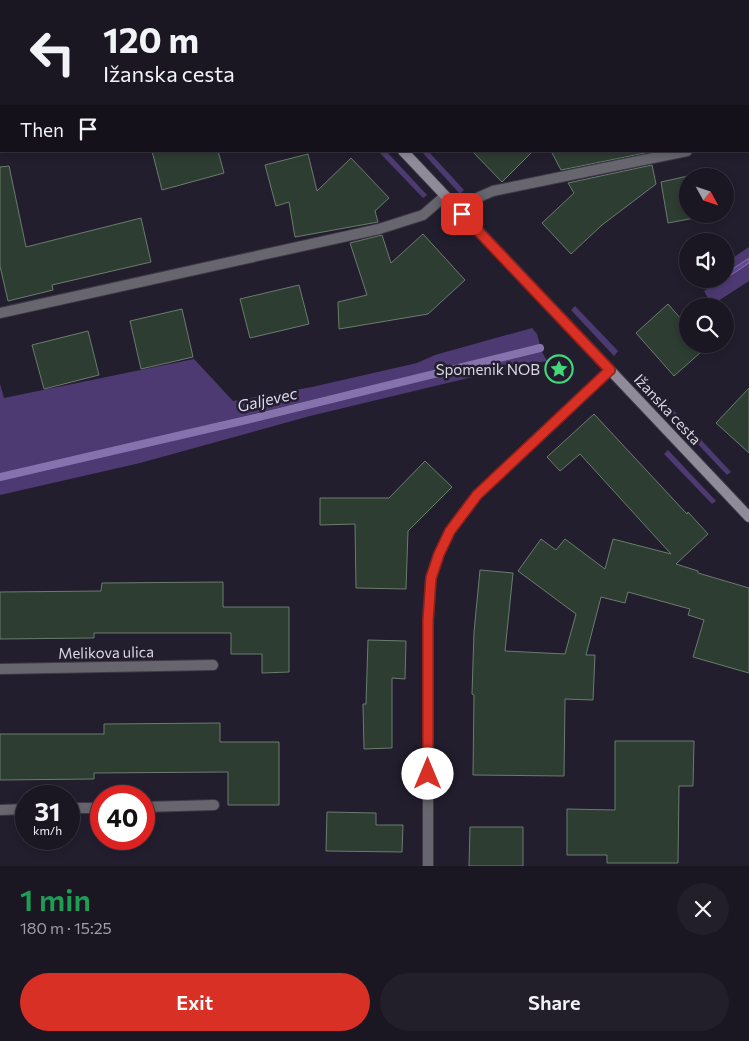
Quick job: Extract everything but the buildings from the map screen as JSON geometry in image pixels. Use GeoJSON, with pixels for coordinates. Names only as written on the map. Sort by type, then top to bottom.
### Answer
{"type":"FeatureCollection","features":[{"type":"Feature","properties":{"kind":"main road","name":"Ižanska cesta"},"geometry":{"type":"LineString","coordinates":[[404,152],[749,517]]}},
{"type":"Feature","properties":{"kind":"street"},"geometry":{"type":"LineString","coordinates":[[462,214],[479,197],[493,191],[682,152]]}},
{"type":"Feature","properties":{"kind":"street"},"geometry":{"type":"LineString","coordinates":[[0,313],[379,229],[423,215],[445,196]]}},
{"type":"Feature","properties":{"kind":"street"},"geometry":{"type":"LineString","coordinates":[[428,866],[428,620],[431,578],[439,554],[450,531],[477,495],[610,370]]}},
{"type":"Feature","properties":{"kind":"street","name":"Melikova ulica"},"geometry":{"type":"LineString","coordinates":[[0,669],[213,665]]}},
{"type":"Feature","properties":{"kind":"street"},"geometry":{"type":"LineString","coordinates":[[155,807],[214,805]]}},
{"type":"Feature","properties":{"kind":"street"},"geometry":{"type":"LineString","coordinates":[[0,810],[15,809]]}},
{"type":"Feature","properties":{"kind":"shaded area"},"geometry":{"type":"Polygon","coordinates":[[[379,152],[387,152],[427,195],[423,198],[379,152]]]}},
{"type":"Feature","properties":{"kind":"shaded area"},"geometry":{"type":"Polygon","coordinates":[[[422,152],[429,152],[464,190],[460,194],[422,152]]]}},
{"type":"Feature","properties":{"kind":"shaded area"},"geometry":{"type":"Polygon","coordinates":[[[749,247],[749,258],[734,268],[734,257],[749,247]]]}},
{"type":"Feature","properties":{"kind":"shaded area"},"geometry":{"type":"Polygon","coordinates":[[[749,258],[749,263],[734,273],[734,268],[749,258]]]}},
{"type":"Feature","properties":{"kind":"shaded area"},"geometry":{"type":"Polygon","coordinates":[[[749,263],[749,281],[723,298],[708,298],[704,291],[709,288],[734,288],[734,272],[749,263]]]}},
{"type":"Feature","properties":{"kind":"shaded area"},"geometry":{"type":"Polygon","coordinates":[[[575,306],[618,351],[614,356],[571,310],[575,306]]]}},
{"type":"Feature","properties":{"kind":"shaded area"},"geometry":{"type":"Polygon","coordinates":[[[532,328],[537,334],[540,345],[0,475],[0,384],[4,398],[194,359],[233,401],[312,387],[417,363],[435,355],[532,328]]]}},
{"type":"Feature","properties":{"kind":"shaded area"},"geometry":{"type":"Polygon","coordinates":[[[541,350],[547,361],[522,365],[310,416],[140,463],[0,495],[0,479],[541,350]]]}},
{"type":"Feature","properties":{"kind":"shaded area"},"geometry":{"type":"Polygon","coordinates":[[[664,400],[731,472],[727,475],[660,404],[664,400]]]}},
{"type":"Feature","properties":{"kind":"shaded area"},"geometry":{"type":"Polygon","coordinates":[[[668,450],[716,501],[712,504],[664,454],[668,450]]]}},
{"type":"Feature","properties":{"kind":"waterway","name":"Galjevec"},"geometry":{"type":"LineString","coordinates":[[0,477],[246,420],[540,348]]}},
{"type":"Feature","properties":{"kind":"place","name":"Spomenik NOB"},"geometry":{"type":"Point","coordinates":[559,369]}},
{"type":"Feature","properties":{"kind":"route"},"geometry":{"type":"LineString","coordinates":[[428,774],[428,620],[431,578],[439,554],[450,531],[477,495],[610,370],[462,214]]}}]}
